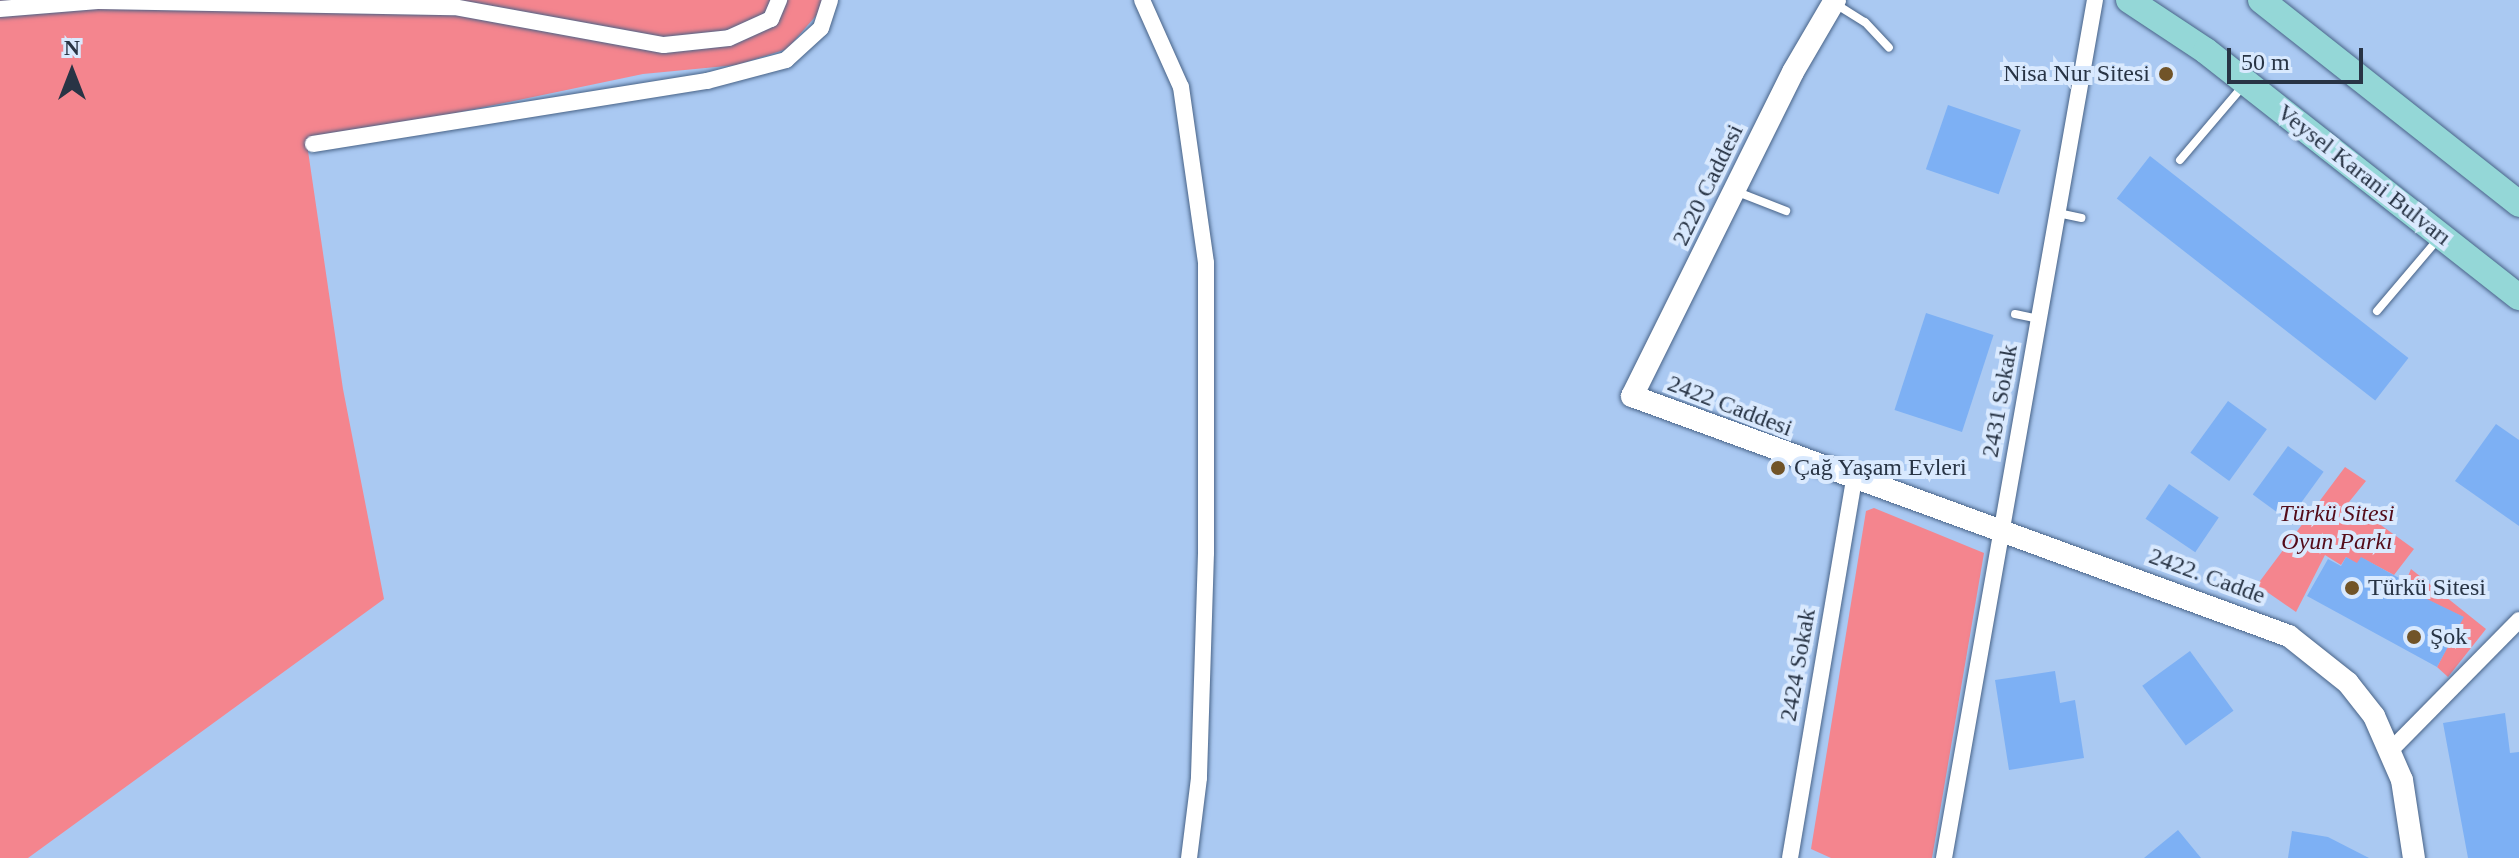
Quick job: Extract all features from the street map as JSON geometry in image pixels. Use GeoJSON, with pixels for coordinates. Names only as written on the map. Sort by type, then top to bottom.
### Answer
{"type":"FeatureCollection","features":[{"type":"Feature","properties":{"kind":"main road","name":"Veysel Karani Bulvarı"},"geometry":{"type":"LineString","coordinates":[[2129,0],[2246,82],[2519,297]]}},
{"type":"Feature","properties":{"kind":"main road"},"geometry":{"type":"LineString","coordinates":[[2261,0],[2519,204]]}},
{"type":"Feature","properties":{"kind":"street"},"geometry":{"type":"LineString","coordinates":[[0,9],[19,2],[282,2],[454,7],[664,45],[729,38],[771,19],[779,0]]}},
{"type":"Feature","properties":{"kind":"street"},"geometry":{"type":"LineString","coordinates":[[313,144],[707,81],[786,60],[821,28],[830,0]]}},
{"type":"Feature","properties":{"kind":"street"},"geometry":{"type":"LineString","coordinates":[[1142,0],[1181,87],[1206,263],[1205,598],[1199,778],[1189,858]]}},
{"type":"Feature","properties":{"kind":"street","name":"2431 Sokak"},"geometry":{"type":"LineString","coordinates":[[1944,858],[2095,0]]}},
{"type":"Feature","properties":{"kind":"street","name":"2220 Caddesi"},"geometry":{"type":"LineString","coordinates":[[1632,396],[1734,191],[1834,1]]}},
{"type":"Feature","properties":{"kind":"street","name":"2422 Caddesi"},"geometry":{"type":"LineString","coordinates":[[1632,396],[1854,480]]}},
{"type":"Feature","properties":{"kind":"street","name":"2422. Cadde"},"geometry":{"type":"LineString","coordinates":[[1854,480],[2289,636],[2348,683],[2392,749],[2411,819],[2414,858]]}},
{"type":"Feature","properties":{"kind":"street","name":"2424 Sokak"},"geometry":{"type":"LineString","coordinates":[[1790,858],[1854,480]]}},
{"type":"Feature","properties":{"kind":"street"},"geometry":{"type":"LineString","coordinates":[[2392,749],[2519,620]]}},
{"type":"Feature","properties":{"kind":"lane"},"geometry":{"type":"LineString","coordinates":[[1834,1],[1865,22],[1889,48]]}},
{"type":"Feature","properties":{"kind":"lane"},"geometry":{"type":"LineString","coordinates":[[2180,160],[2246,82]]}},
{"type":"Feature","properties":{"kind":"lane"},"geometry":{"type":"LineString","coordinates":[[1734,191],[1786,211]]}},
{"type":"Feature","properties":{"kind":"lane"},"geometry":{"type":"LineString","coordinates":[[2058,213],[2081,218]]}},
{"type":"Feature","properties":{"kind":"lane"},"geometry":{"type":"LineString","coordinates":[[2377,311],[2441,235]]}},
{"type":"Feature","properties":{"kind":"lane"},"geometry":{"type":"LineString","coordinates":[[2015,314],[2039,319]]}},
{"type":"Feature","properties":{"kind":"green space"},"geometry":{"type":"Polygon","coordinates":[[[0,0],[822,0],[821,10],[787,49],[737,65],[643,74],[307,144],[343,389],[384,599],[28,858],[0,858],[0,0]]]}},
{"type":"Feature","properties":{"kind":"green space","name":"Türkü Sitesi Oyun Parkı"},"geometry":{"type":"Polygon","coordinates":[[[2345,467],[2366,481],[2349,502],[2414,549],[2394,575],[2362,558],[2357,564],[2346,557],[2341,565],[2325,555],[2296,612],[2257,585],[2345,467]]]}},
{"type":"Feature","properties":{"kind":"green space"},"geometry":{"type":"Polygon","coordinates":[[[1874,508],[1984,553],[1932,858],[1831,858],[1811,849],[1866,511],[1874,508]]]}},
{"type":"Feature","properties":{"kind":"green space"},"geometry":{"type":"Polygon","coordinates":[[[2411,569],[2486,629],[2448,677],[2437,667],[2463,617],[2403,588],[2411,569]]]}},
{"type":"Feature","properties":{"kind":"building"},"geometry":{"type":"Polygon","coordinates":[[[1948,105],[2021,130],[1999,194],[1926,169],[1948,105]]]}},
{"type":"Feature","properties":{"kind":"building"},"geometry":{"type":"Polygon","coordinates":[[[2150,156],[2408,358],[2375,400],[2117,199],[2150,156]]]}},
{"type":"Feature","properties":{"kind":"building"},"geometry":{"type":"Polygon","coordinates":[[[1926,313],[1994,335],[1962,432],[1894,410],[1926,313]]]}},
{"type":"Feature","properties":{"kind":"building"},"geometry":{"type":"Polygon","coordinates":[[[2228,401],[2267,429],[2229,481],[2190,453],[2228,401]]]}},
{"type":"Feature","properties":{"kind":"building"},"geometry":{"type":"Polygon","coordinates":[[[2496,424],[2519,440],[2519,526],[2455,481],[2496,424]]]}},
{"type":"Feature","properties":{"kind":"building"},"geometry":{"type":"Polygon","coordinates":[[[2288,446],[2324,472],[2288,520],[2253,495],[2288,446]]]}},
{"type":"Feature","properties":{"kind":"building"},"geometry":{"type":"Polygon","coordinates":[[[2169,484],[2219,518],[2195,552],[2146,519],[2169,484]]]}},
{"type":"Feature","properties":{"kind":"building"},"geometry":{"type":"Polygon","coordinates":[[[2346,557],[2357,563],[2361,557],[2399,578],[2394,583],[2464,617],[2437,667],[2307,596],[2328,559],[2341,566],[2346,557]]]}},
{"type":"Feature","properties":{"kind":"building"},"geometry":{"type":"Polygon","coordinates":[[[2190,651],[2233,711],[2186,746],[2142,686],[2190,651]]]}},
{"type":"Feature","properties":{"kind":"building"},"geometry":{"type":"Polygon","coordinates":[[[2055,671],[2060,703],[2075,700],[2084,758],[2009,770],[1995,680],[2055,671]]]}},
{"type":"Feature","properties":{"kind":"building"},"geometry":{"type":"Polygon","coordinates":[[[2505,713],[2510,753],[2519,752],[2519,858],[2468,858],[2443,723],[2505,713]]]}},
{"type":"Feature","properties":{"kind":"building"},"geometry":{"type":"Polygon","coordinates":[[[2178,830],[2201,858],[2144,858],[2178,830]]]}},
{"type":"Feature","properties":{"kind":"building"},"geometry":{"type":"Polygon","coordinates":[[[2292,831],[2328,837],[2369,858],[2288,858],[2292,831]]]}},
{"type":"Feature","properties":{"kind":"place","name":"Nisa Nur Sitesi"},"geometry":{"type":"Point","coordinates":[2166,74]}},
{"type":"Feature","properties":{"kind":"place","name":"Çağ Yaşam Evleri"},"geometry":{"type":"Point","coordinates":[1778,468]}},
{"type":"Feature","properties":{"kind":"place","name":"Türkü Sitesi"},"geometry":{"type":"Point","coordinates":[2352,588]}},
{"type":"Feature","properties":{"kind":"place","name":"Şok"},"geometry":{"type":"Point","coordinates":[2414,637]}}]}
